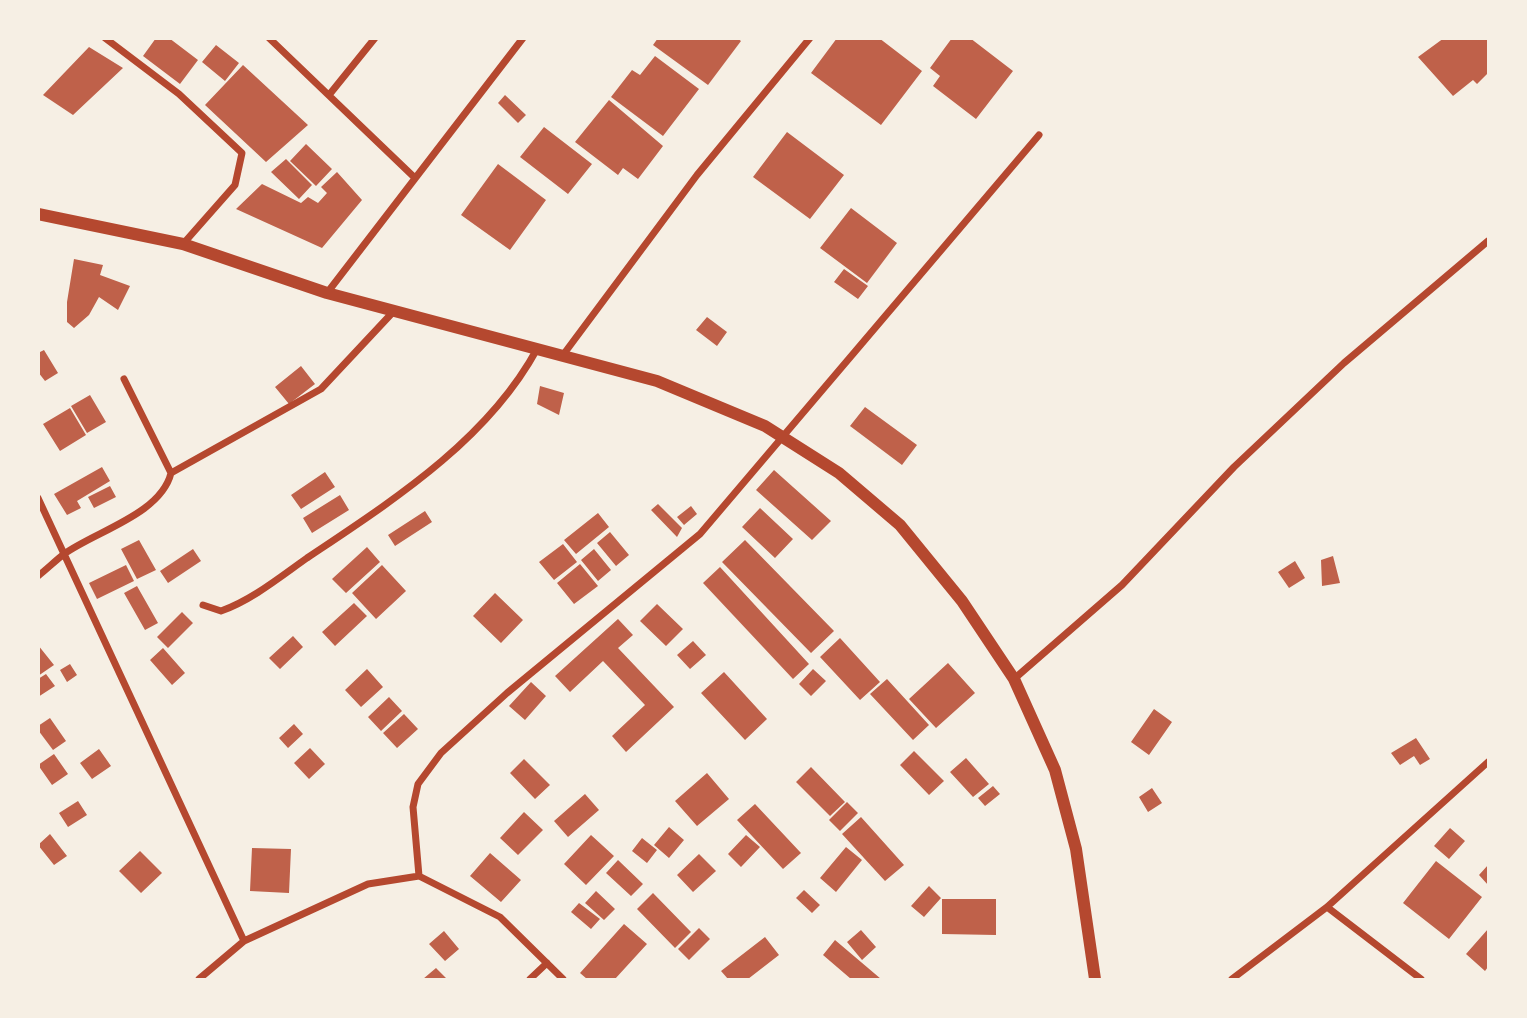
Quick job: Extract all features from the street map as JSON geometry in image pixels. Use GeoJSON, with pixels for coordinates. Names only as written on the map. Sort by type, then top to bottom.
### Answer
{"type":"FeatureCollection","features":[{"type":"Feature","properties":{"kind":"street"},"geometry":{"type":"LineString","coordinates":[[106,38],[179,94],[242,153],[235,184],[183,244]]}},
{"type":"Feature","properties":{"kind":"street"},"geometry":{"type":"LineString","coordinates":[[270,38],[415,178]]}},
{"type":"Feature","properties":{"kind":"street"},"geometry":{"type":"LineString","coordinates":[[329,95],[375,38]]}},
{"type":"Feature","properties":{"kind":"street"},"geometry":{"type":"LineString","coordinates":[[327,293],[523,38]]}},
{"type":"Feature","properties":{"kind":"street"},"geometry":{"type":"LineString","coordinates":[[563,355],[697,175],[810,38]]}},
{"type":"Feature","properties":{"kind":"street"},"geometry":{"type":"LineString","coordinates":[[419,876],[413,807],[418,784],[441,753],[507,693],[700,534],[1040,135]]}},
{"type":"Feature","properties":{"kind":"street"},"geometry":{"type":"LineString","coordinates":[[38,214],[183,244],[327,293],[657,380],[765,426],[839,473],[900,525],[962,601],[1014,679],[1055,770],[1076,849],[1095,979]]}},
{"type":"Feature","properties":{"kind":"street"},"geometry":{"type":"LineString","coordinates":[[1014,679],[1122,585],[1234,467],[1344,363],[1489,241]]}},
{"type":"Feature","properties":{"kind":"street"},"geometry":{"type":"LineString","coordinates":[[172,474],[321,389],[395,310]]}},
{"type":"Feature","properties":{"kind":"street"},"geometry":{"type":"LineString","coordinates":[[204,605],[221,611],[248,597],[374,513],[432,469],[466,440],[493,411],[524,374],[538,348]]}},
{"type":"Feature","properties":{"kind":"street"},"geometry":{"type":"LineString","coordinates":[[38,576],[64,554],[150,504],[168,488],[172,474],[124,379]]}},
{"type":"Feature","properties":{"kind":"street"},"geometry":{"type":"LineString","coordinates":[[38,498],[244,941]]}},
{"type":"Feature","properties":{"kind":"street"},"geometry":{"type":"LineString","coordinates":[[1232,979],[1327,907],[1489,762]]}},
{"type":"Feature","properties":{"kind":"street"},"geometry":{"type":"LineString","coordinates":[[199,979],[244,941],[368,884],[419,876],[500,917],[563,979]]}},
{"type":"Feature","properties":{"kind":"street"},"geometry":{"type":"LineString","coordinates":[[1327,907],[1421,979]]}},
{"type":"Feature","properties":{"kind":"street"},"geometry":{"type":"LineString","coordinates":[[530,979],[547,963]]}},
{"type":"Feature","properties":{"kind":"building"},"geometry":{"type":"Polygon","coordinates":[[[156,38],[169,38],[198,60],[180,84],[143,56],[156,38]]]}},
{"type":"Feature","properties":{"kind":"building"},"geometry":{"type":"Polygon","coordinates":[[[658,38],[737,38],[741,41],[708,85],[653,45],[658,38]]]}},
{"type":"Feature","properties":{"kind":"building"},"geometry":{"type":"Polygon","coordinates":[[[837,38],[879,38],[922,71],[881,125],[811,73],[837,38]]]}},
{"type":"Feature","properties":{"kind":"building"},"geometry":{"type":"Polygon","coordinates":[[[952,38],[970,38],[1013,71],[976,119],[933,86],[940,76],[930,68],[952,38]]]}},
{"type":"Feature","properties":{"kind":"building"},"geometry":{"type":"Polygon","coordinates":[[[1444,38],[1488,38],[1488,73],[1477,84],[1473,80],[1453,96],[1418,57],[1444,38]]]}},
{"type":"Feature","properties":{"kind":"building"},"geometry":{"type":"Polygon","coordinates":[[[216,45],[239,63],[225,81],[202,62],[216,45]]]}},
{"type":"Feature","properties":{"kind":"building"},"geometry":{"type":"Polygon","coordinates":[[[89,47],[123,68],[73,115],[43,95],[89,47]]]}},
{"type":"Feature","properties":{"kind":"building"},"geometry":{"type":"Polygon","coordinates":[[[655,56],[699,89],[663,136],[611,97],[632,70],[640,75],[655,56]]]}},
{"type":"Feature","properties":{"kind":"building"},"geometry":{"type":"Polygon","coordinates":[[[243,65],[308,125],[266,162],[205,105],[243,65]]]}},
{"type":"Feature","properties":{"kind":"building"},"geometry":{"type":"Polygon","coordinates":[[[505,95],[526,115],[518,123],[498,103],[505,95]]]}},
{"type":"Feature","properties":{"kind":"building"},"geometry":{"type":"Polygon","coordinates":[[[609,100],[663,146],[638,179],[623,168],[618,175],[575,142],[609,100]]]}},
{"type":"Feature","properties":{"kind":"building"},"geometry":{"type":"Polygon","coordinates":[[[544,127],[592,164],[568,194],[520,157],[544,127]]]}},
{"type":"Feature","properties":{"kind":"building"},"geometry":{"type":"Polygon","coordinates":[[[787,132],[844,175],[810,219],[753,177],[787,132]]]}},
{"type":"Feature","properties":{"kind":"building"},"geometry":{"type":"Polygon","coordinates":[[[306,144],[332,169],[316,186],[290,161],[306,144]]]}},
{"type":"Feature","properties":{"kind":"building"},"geometry":{"type":"Polygon","coordinates":[[[286,159],[312,185],[299,199],[271,172],[286,159]]]}},
{"type":"Feature","properties":{"kind":"building"},"geometry":{"type":"Polygon","coordinates":[[[498,164],[546,200],[510,250],[461,215],[498,164]]]}},
{"type":"Feature","properties":{"kind":"building"},"geometry":{"type":"Polygon","coordinates":[[[337,172],[362,200],[322,248],[236,209],[262,184],[301,203],[308,197],[318,203],[327,193],[321,187],[337,172]]]}},
{"type":"Feature","properties":{"kind":"building"},"geometry":{"type":"Polygon","coordinates":[[[851,208],[897,243],[867,283],[820,248],[851,208]]]}},
{"type":"Feature","properties":{"kind":"building"},"geometry":{"type":"Polygon","coordinates":[[[74,259],[103,265],[100,275],[130,286],[118,310],[99,297],[89,315],[74,328],[67,322],[67,302],[74,259]]]}},
{"type":"Feature","properties":{"kind":"building"},"geometry":{"type":"Polygon","coordinates":[[[844,269],[868,286],[858,299],[834,282],[844,269]]]}},
{"type":"Feature","properties":{"kind":"building"},"geometry":{"type":"Polygon","coordinates":[[[707,317],[727,332],[717,346],[696,330],[707,317]]]}},
{"type":"Feature","properties":{"kind":"building"},"geometry":{"type":"Polygon","coordinates":[[[44,350],[58,373],[45,381],[38,372],[38,353],[44,350]]]}},
{"type":"Feature","properties":{"kind":"building"},"geometry":{"type":"Polygon","coordinates":[[[301,366],[315,384],[289,404],[275,387],[301,366]]]}},
{"type":"Feature","properties":{"kind":"building"},"geometry":{"type":"Polygon","coordinates":[[[540,386],[564,393],[559,415],[537,404],[540,386]]]}},
{"type":"Feature","properties":{"kind":"building"},"geometry":{"type":"Polygon","coordinates":[[[90,395],[106,422],[87,433],[71,406],[90,395]]]}},
{"type":"Feature","properties":{"kind":"building"},"geometry":{"type":"Polygon","coordinates":[[[865,407],[917,445],[902,465],[850,426],[865,407]]]}},
{"type":"Feature","properties":{"kind":"building"},"geometry":{"type":"Polygon","coordinates":[[[70,408],[86,435],[60,451],[43,424],[70,408]]]}},
{"type":"Feature","properties":{"kind":"building"},"geometry":{"type":"Polygon","coordinates":[[[102,467],[110,481],[77,501],[81,508],[67,515],[54,494],[102,467]]]}},
{"type":"Feature","properties":{"kind":"building"},"geometry":{"type":"Polygon","coordinates":[[[774,470],[831,521],[812,540],[756,490],[774,470]]]}},
{"type":"Feature","properties":{"kind":"building"},"geometry":{"type":"Polygon","coordinates":[[[325,472],[335,487],[301,509],[291,495],[325,472]]]}},
{"type":"Feature","properties":{"kind":"building"},"geometry":{"type":"Polygon","coordinates":[[[110,486],[116,497],[94,508],[88,497],[110,486]]]}},
{"type":"Feature","properties":{"kind":"building"},"geometry":{"type":"Polygon","coordinates":[[[340,495],[349,510],[312,533],[303,518],[340,495]]]}},
{"type":"Feature","properties":{"kind":"building"},"geometry":{"type":"Polygon","coordinates":[[[658,504],[682,528],[677,537],[651,510],[658,504]]]}},
{"type":"Feature","properties":{"kind":"building"},"geometry":{"type":"Polygon","coordinates":[[[691,506],[697,514],[684,525],[677,517],[691,506]]]}},
{"type":"Feature","properties":{"kind":"building"},"geometry":{"type":"Polygon","coordinates":[[[760,508],[793,539],[775,558],[742,527],[760,508]]]}},
{"type":"Feature","properties":{"kind":"building"},"geometry":{"type":"Polygon","coordinates":[[[425,511],[432,522],[395,546],[388,535],[425,511]]]}},
{"type":"Feature","properties":{"kind":"building"},"geometry":{"type":"Polygon","coordinates":[[[598,513],[609,527],[576,554],[564,540],[598,513]]]}},
{"type":"Feature","properties":{"kind":"building"},"geometry":{"type":"Polygon","coordinates":[[[610,532],[629,555],[616,566],[597,543],[610,532]]]}},
{"type":"Feature","properties":{"kind":"building"},"geometry":{"type":"Polygon","coordinates":[[[139,540],[156,570],[137,579],[121,549],[139,540]]]}},
{"type":"Feature","properties":{"kind":"building"},"geometry":{"type":"Polygon","coordinates":[[[745,540],[834,631],[811,653],[722,562],[745,540]]]}},
{"type":"Feature","properties":{"kind":"building"},"geometry":{"type":"Polygon","coordinates":[[[563,544],[577,562],[554,580],[539,562],[563,544]]]}},
{"type":"Feature","properties":{"kind":"building"},"geometry":{"type":"Polygon","coordinates":[[[367,547],[380,562],[346,593],[332,579],[367,547]]]}},
{"type":"Feature","properties":{"kind":"building"},"geometry":{"type":"Polygon","coordinates":[[[193,549],[201,561],[168,583],[160,571],[193,549]]]}},
{"type":"Feature","properties":{"kind":"building"},"geometry":{"type":"Polygon","coordinates":[[[594,549],[611,570],[598,581],[581,560],[594,549]]]}},
{"type":"Feature","properties":{"kind":"building"},"geometry":{"type":"Polygon","coordinates":[[[1333,556],[1340,583],[1322,586],[1321,560],[1333,556]]]}},
{"type":"Feature","properties":{"kind":"building"},"geometry":{"type":"Polygon","coordinates":[[[1295,561],[1305,578],[1289,588],[1278,572],[1295,561]]]}},
{"type":"Feature","properties":{"kind":"building"},"geometry":{"type":"Polygon","coordinates":[[[580,564],[598,586],[574,604],[557,583],[580,564]]]}},
{"type":"Feature","properties":{"kind":"building"},"geometry":{"type":"Polygon","coordinates":[[[126,565],[134,581],[97,599],[89,583],[126,565]]]}},
{"type":"Feature","properties":{"kind":"building"},"geometry":{"type":"Polygon","coordinates":[[[382,565],[406,591],[376,619],[352,593],[382,565]]]}},
{"type":"Feature","properties":{"kind":"building"},"geometry":{"type":"Polygon","coordinates":[[[720,567],[809,664],[793,679],[703,583],[720,567]]]}},
{"type":"Feature","properties":{"kind":"building"},"geometry":{"type":"Polygon","coordinates":[[[137,586],[158,623],[145,630],[124,593],[137,586]]]}},
{"type":"Feature","properties":{"kind":"building"},"geometry":{"type":"Polygon","coordinates":[[[495,593],[523,620],[501,643],[473,616],[495,593]]]}},
{"type":"Feature","properties":{"kind":"building"},"geometry":{"type":"Polygon","coordinates":[[[354,603],[367,616],[335,646],[322,632],[354,603]]]}},
{"type":"Feature","properties":{"kind":"building"},"geometry":{"type":"Polygon","coordinates":[[[657,604],[683,629],[666,646],[640,621],[657,604]]]}},
{"type":"Feature","properties":{"kind":"building"},"geometry":{"type":"Polygon","coordinates":[[[182,612],[193,623],[168,648],[157,637],[182,612]]]}},
{"type":"Feature","properties":{"kind":"building"},"geometry":{"type":"Polygon","coordinates":[[[618,619],[633,635],[618,648],[674,707],[626,752],[612,736],[645,705],[603,661],[570,692],[555,676],[618,619]]]}},
{"type":"Feature","properties":{"kind":"building"},"geometry":{"type":"Polygon","coordinates":[[[293,636],[303,647],[280,669],[269,658],[293,636]]]}},
{"type":"Feature","properties":{"kind":"building"},"geometry":{"type":"Polygon","coordinates":[[[840,638],[880,682],[860,700],[820,657],[840,638]]]}},
{"type":"Feature","properties":{"kind":"building"},"geometry":{"type":"Polygon","coordinates":[[[693,641],[706,655],[690,669],[677,655],[693,641]]]}},
{"type":"Feature","properties":{"kind":"building"},"geometry":{"type":"Polygon","coordinates":[[[38,645],[54,665],[38,676],[38,645]]]}},
{"type":"Feature","properties":{"kind":"building"},"geometry":{"type":"Polygon","coordinates":[[[163,648],[185,673],[172,685],[150,660],[163,648]]]}},
{"type":"Feature","properties":{"kind":"building"},"geometry":{"type":"Polygon","coordinates":[[[948,663],[975,693],[936,728],[909,699],[948,663]]]}},
{"type":"Feature","properties":{"kind":"building"},"geometry":{"type":"Polygon","coordinates":[[[70,664],[77,675],[67,682],[60,670],[70,664]]]}},
{"type":"Feature","properties":{"kind":"building"},"geometry":{"type":"Polygon","coordinates":[[[367,669],[383,687],[361,707],[345,690],[367,669]]]}},
{"type":"Feature","properties":{"kind":"building"},"geometry":{"type":"Polygon","coordinates":[[[813,669],[826,681],[811,696],[799,684],[813,669]]]}},
{"type":"Feature","properties":{"kind":"building"},"geometry":{"type":"Polygon","coordinates":[[[724,672],[767,719],[745,740],[701,693],[724,672]]]}},
{"type":"Feature","properties":{"kind":"building"},"geometry":{"type":"Polygon","coordinates":[[[46,674],[55,686],[38,697],[38,679],[46,674]]]}},
{"type":"Feature","properties":{"kind":"building"},"geometry":{"type":"Polygon","coordinates":[[[887,679],[929,725],[913,740],[870,694],[887,679]]]}},
{"type":"Feature","properties":{"kind":"building"},"geometry":{"type":"Polygon","coordinates":[[[531,682],[546,696],[525,720],[509,706],[531,682]]]}},
{"type":"Feature","properties":{"kind":"building"},"geometry":{"type":"Polygon","coordinates":[[[389,697],[402,711],[381,731],[368,717],[389,697]]]}},
{"type":"Feature","properties":{"kind":"building"},"geometry":{"type":"Polygon","coordinates":[[[1154,709],[1172,722],[1149,755],[1131,742],[1154,709]]]}},
{"type":"Feature","properties":{"kind":"building"},"geometry":{"type":"Polygon","coordinates":[[[404,714],[418,729],[397,748],[383,733],[404,714]]]}},
{"type":"Feature","properties":{"kind":"building"},"geometry":{"type":"Polygon","coordinates":[[[50,718],[66,741],[53,750],[38,730],[38,726],[50,718]]]}},
{"type":"Feature","properties":{"kind":"building"},"geometry":{"type":"Polygon","coordinates":[[[294,724],[303,734],[288,748],[279,738],[294,724]]]}},
{"type":"Feature","properties":{"kind":"building"},"geometry":{"type":"Polygon","coordinates":[[[1416,738],[1430,759],[1420,765],[1414,756],[1400,765],[1391,753],[1416,738]]]}},
{"type":"Feature","properties":{"kind":"building"},"geometry":{"type":"Polygon","coordinates":[[[310,748],[325,764],[309,779],[294,763],[310,748]]]}},
{"type":"Feature","properties":{"kind":"building"},"geometry":{"type":"Polygon","coordinates":[[[99,749],[111,766],[92,779],[80,763],[99,749]]]}},
{"type":"Feature","properties":{"kind":"building"},"geometry":{"type":"Polygon","coordinates":[[[914,751],[944,781],[929,795],[900,765],[914,751]]]}},
{"type":"Feature","properties":{"kind":"building"},"geometry":{"type":"Polygon","coordinates":[[[54,754],[68,774],[52,785],[38,765],[54,754]]]}},
{"type":"Feature","properties":{"kind":"building"},"geometry":{"type":"Polygon","coordinates":[[[966,758],[989,784],[973,797],[950,772],[966,758]]]}},
{"type":"Feature","properties":{"kind":"building"},"geometry":{"type":"Polygon","coordinates":[[[524,759],[550,785],[535,799],[510,773],[524,759]]]}},
{"type":"Feature","properties":{"kind":"building"},"geometry":{"type":"Polygon","coordinates":[[[811,767],[845,802],[830,816],[796,782],[811,767]]]}},
{"type":"Feature","properties":{"kind":"building"},"geometry":{"type":"Polygon","coordinates":[[[707,773],[729,799],[697,826],[675,801],[707,773]]]}},
{"type":"Feature","properties":{"kind":"building"},"geometry":{"type":"Polygon","coordinates":[[[993,786],[1000,794],[985,806],[978,798],[993,786]]]}},
{"type":"Feature","properties":{"kind":"building"},"geometry":{"type":"Polygon","coordinates":[[[1152,788],[1162,803],[1148,812],[1139,797],[1152,788]]]}},
{"type":"Feature","properties":{"kind":"building"},"geometry":{"type":"Polygon","coordinates":[[[585,794],[599,810],[568,837],[554,821],[585,794]]]}},
{"type":"Feature","properties":{"kind":"building"},"geometry":{"type":"Polygon","coordinates":[[[78,801],[87,815],[68,827],[59,813],[78,801]]]}},
{"type":"Feature","properties":{"kind":"building"},"geometry":{"type":"Polygon","coordinates":[[[847,802],[858,813],[840,831],[829,820],[847,802]]]}},
{"type":"Feature","properties":{"kind":"building"},"geometry":{"type":"Polygon","coordinates":[[[755,804],[801,853],[783,869],[737,820],[755,804]]]}},
{"type":"Feature","properties":{"kind":"building"},"geometry":{"type":"Polygon","coordinates":[[[524,812],[543,830],[518,855],[500,838],[524,812]]]}},
{"type":"Feature","properties":{"kind":"building"},"geometry":{"type":"Polygon","coordinates":[[[861,817],[904,865],[885,881],[842,834],[861,817]]]}},
{"type":"Feature","properties":{"kind":"building"},"geometry":{"type":"Polygon","coordinates":[[[669,827],[684,840],[669,858],[654,845],[669,827]]]}},
{"type":"Feature","properties":{"kind":"building"},"geometry":{"type":"Polygon","coordinates":[[[1450,828],[1465,841],[1449,859],[1434,846],[1450,828]]]}},
{"type":"Feature","properties":{"kind":"building"},"geometry":{"type":"Polygon","coordinates":[[[50,834],[67,856],[54,865],[38,845],[50,834]]]}},
{"type":"Feature","properties":{"kind":"building"},"geometry":{"type":"Polygon","coordinates":[[[591,835],[614,856],[586,885],[564,864],[591,835]]]}},
{"type":"Feature","properties":{"kind":"building"},"geometry":{"type":"Polygon","coordinates":[[[746,835],[760,847],[741,867],[728,854],[746,835]]]}},
{"type":"Feature","properties":{"kind":"building"},"geometry":{"type":"Polygon","coordinates":[[[642,838],[657,850],[647,863],[632,851],[642,838]]]}},
{"type":"Feature","properties":{"kind":"building"},"geometry":{"type":"Polygon","coordinates":[[[846,847],[862,860],[836,892],[820,878],[846,847]]]}},
{"type":"Feature","properties":{"kind":"building"},"geometry":{"type":"Polygon","coordinates":[[[252,848],[291,849],[289,893],[250,891],[252,848]]]}},
{"type":"Feature","properties":{"kind":"building"},"geometry":{"type":"Polygon","coordinates":[[[140,851],[162,873],[141,893],[119,871],[140,851]]]}},
{"type":"Feature","properties":{"kind":"building"},"geometry":{"type":"Polygon","coordinates":[[[490,853],[521,880],[501,902],[470,876],[490,853]]]}},
{"type":"Feature","properties":{"kind":"building"},"geometry":{"type":"Polygon","coordinates":[[[699,854],[716,871],[693,892],[677,875],[699,854]]]}},
{"type":"Feature","properties":{"kind":"building"},"geometry":{"type":"Polygon","coordinates":[[[618,860],[643,884],[631,896],[606,873],[618,860]]]}},
{"type":"Feature","properties":{"kind":"building"},"geometry":{"type":"Polygon","coordinates":[[[1436,861],[1482,897],[1449,939],[1403,903],[1436,861]]]}},
{"type":"Feature","properties":{"kind":"building"},"geometry":{"type":"Polygon","coordinates":[[[1488,865],[1488,885],[1479,875],[1488,865]]]}},
{"type":"Feature","properties":{"kind":"building"},"geometry":{"type":"Polygon","coordinates":[[[929,886],[941,898],[924,917],[911,906],[929,886]]]}},
{"type":"Feature","properties":{"kind":"building"},"geometry":{"type":"Polygon","coordinates":[[[804,890],[820,905],[812,913],[796,898],[804,890]]]}},
{"type":"Feature","properties":{"kind":"building"},"geometry":{"type":"Polygon","coordinates":[[[596,891],[615,909],[604,920],[585,903],[596,891]]]}},
{"type":"Feature","properties":{"kind":"building"},"geometry":{"type":"Polygon","coordinates":[[[653,893],[691,932],[675,948],[637,909],[653,893]]]}},
{"type":"Feature","properties":{"kind":"building"},"geometry":{"type":"Polygon","coordinates":[[[942,899],[996,899],[996,935],[942,934],[942,899]]]}},
{"type":"Feature","properties":{"kind":"building"},"geometry":{"type":"Polygon","coordinates":[[[579,903],[600,919],[591,929],[571,912],[579,903]]]}},
{"type":"Feature","properties":{"kind":"building"},"geometry":{"type":"Polygon","coordinates":[[[624,924],[647,944],[615,979],[587,979],[580,973],[624,924]]]}},
{"type":"Feature","properties":{"kind":"building"},"geometry":{"type":"Polygon","coordinates":[[[699,928],[710,939],[689,960],[678,949],[699,928]]]}},
{"type":"Feature","properties":{"kind":"building"},"geometry":{"type":"Polygon","coordinates":[[[1488,929],[1488,967],[1485,971],[1466,954],[1488,929]]]}},
{"type":"Feature","properties":{"kind":"building"},"geometry":{"type":"Polygon","coordinates":[[[861,930],[876,947],[862,960],[847,942],[861,930]]]}},
{"type":"Feature","properties":{"kind":"building"},"geometry":{"type":"Polygon","coordinates":[[[444,931],[459,949],[445,961],[429,944],[444,931]]]}},
{"type":"Feature","properties":{"kind":"building"},"geometry":{"type":"Polygon","coordinates":[[[765,937],[779,955],[748,979],[728,979],[721,971],[765,937]]]}},
{"type":"Feature","properties":{"kind":"building"},"geometry":{"type":"Polygon","coordinates":[[[835,940],[881,979],[851,979],[823,955],[835,940]]]}},
{"type":"Feature","properties":{"kind":"building"},"geometry":{"type":"Polygon","coordinates":[[[436,968],[447,979],[423,979],[436,968]]]}}]}
